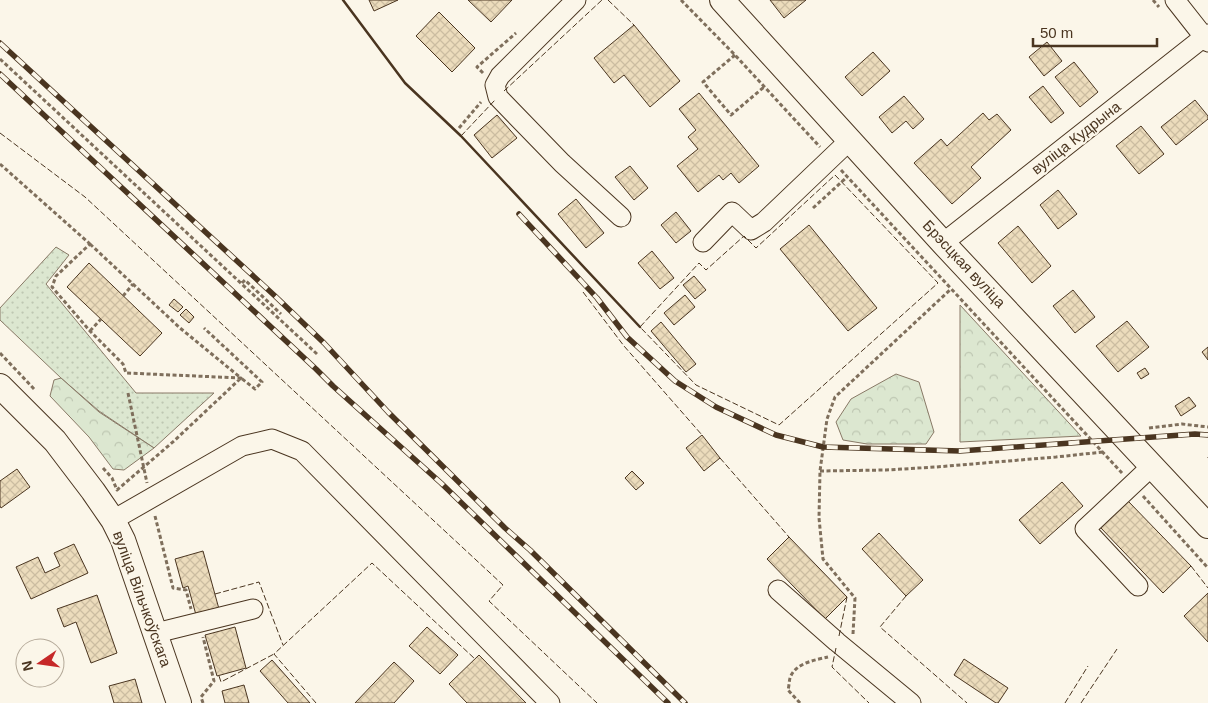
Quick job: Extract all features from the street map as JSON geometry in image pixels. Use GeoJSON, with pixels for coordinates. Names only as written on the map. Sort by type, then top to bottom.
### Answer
{"type":"FeatureCollection","features":[{"type":"Feature","properties":{"kind":"main road","name":"Брэсцкая вуліца"},"geometry":{"type":"LineString","coordinates":[[722,0],[943,243],[1208,526]]}},
{"type":"Feature","properties":{"kind":"main road","name":"вуліца Вільчкоўскага"},"geometry":{"type":"LineString","coordinates":[[0,386],[55,441],[113,520],[123,540],[179,703]]}},
{"type":"Feature","properties":{"kind":"street"},"geometry":{"type":"LineString","coordinates":[[576,0],[500,76],[495,85],[498,97],[562,163],[621,217]]}},
{"type":"Feature","properties":{"kind":"street"},"geometry":{"type":"LineString","coordinates":[[1175,0],[1207,37]]}},
{"type":"Feature","properties":{"kind":"street","name":"вуліца Кудрына"},"geometry":{"type":"LineString","coordinates":[[943,243],[1207,37]]}},
{"type":"Feature","properties":{"kind":"street"},"geometry":{"type":"LineString","coordinates":[[703,242],[732,212],[751,230],[764,222],[850,140]]}},
{"type":"Feature","properties":{"kind":"street"},"geometry":{"type":"LineString","coordinates":[[113,520],[242,446],[272,439],[302,452],[550,703]]}},
{"type":"Feature","properties":{"kind":"street"},"geometry":{"type":"LineString","coordinates":[[1138,586],[1084,529],[1152,466]]}},
{"type":"Feature","properties":{"kind":"street"},"geometry":{"type":"LineString","coordinates":[[778,590],[911,703]]}},
{"type":"Feature","properties":{"kind":"street"},"geometry":{"type":"LineString","coordinates":[[156,633],[253,609]]}},
{"type":"Feature","properties":{"kind":"path"},"geometry":{"type":"LineString","coordinates":[[681,0],[735,55],[1208,568]]}},
{"type":"Feature","properties":{"kind":"path"},"geometry":{"type":"LineString","coordinates":[[735,55],[703,82],[731,115],[764,87]]}},
{"type":"Feature","properties":{"kind":"path"},"geometry":{"type":"LineString","coordinates":[[0,59],[317,354]]}},
{"type":"Feature","properties":{"kind":"path"},"geometry":{"type":"LineString","coordinates":[[459,128],[495,85]]}},
{"type":"Feature","properties":{"kind":"path"},"geometry":{"type":"LineString","coordinates":[[0,164],[180,328],[255,389],[262,382],[204,328]]}},
{"type":"Feature","properties":{"kind":"path"},"geometry":{"type":"LineString","coordinates":[[813,208],[847,177]]}},
{"type":"Feature","properties":{"kind":"path"},"geometry":{"type":"LineString","coordinates":[[90,244],[56,276],[52,288],[123,364],[126,373],[241,378]]}},
{"type":"Feature","properties":{"kind":"path"},"geometry":{"type":"LineString","coordinates":[[242,283],[245,280],[281,314]]}},
{"type":"Feature","properties":{"kind":"path"},"geometry":{"type":"LineString","coordinates":[[123,296],[133,284]]}},
{"type":"Feature","properties":{"kind":"path"},"geometry":{"type":"LineString","coordinates":[[800,703],[788,690],[790,678],[794,670],[812,661],[852,654],[855,598],[823,559],[819,518],[820,471],[827,419],[835,397],[951,289]]}},
{"type":"Feature","properties":{"kind":"path"},"geometry":{"type":"LineString","coordinates":[[90,330],[102,319]]}},
{"type":"Feature","properties":{"kind":"path"},"geometry":{"type":"LineString","coordinates":[[0,353],[35,390]]}},
{"type":"Feature","properties":{"kind":"path"},"geometry":{"type":"LineString","coordinates":[[100,465],[112,478],[117,490],[174,441],[241,378]]}},
{"type":"Feature","properties":{"kind":"path"},"geometry":{"type":"LineString","coordinates":[[128,393],[150,498],[173,588],[186,590],[194,618],[199,619],[200,622],[214,681],[201,697],[203,703]]}},
{"type":"Feature","properties":{"kind":"path"},"geometry":{"type":"LineString","coordinates":[[1149,428],[1182,424],[1208,428]]}},
{"type":"Feature","properties":{"kind":"path"},"geometry":{"type":"LineString","coordinates":[[820,471],[936,467],[1103,452]]}},
{"type":"Feature","properties":{"kind":"green space"},"geometry":{"type":"Polygon","coordinates":[[[56,247],[69,255],[46,284],[136,393],[214,393],[154,448],[99,411],[0,320],[0,308],[56,247]]]}},
{"type":"Feature","properties":{"kind":"green space"},"geometry":{"type":"Polygon","coordinates":[[[960,305],[1081,436],[960,442],[960,305]]]}},
{"type":"Feature","properties":{"kind":"green space"},"geometry":{"type":"Polygon","coordinates":[[[896,374],[919,382],[934,432],[926,444],[867,444],[843,440],[836,422],[851,399],[896,374]]]}},
{"type":"Feature","properties":{"kind":"green space"},"geometry":{"type":"Polygon","coordinates":[[[61,378],[99,412],[154,448],[124,470],[113,469],[89,437],[50,396],[54,380],[61,378]]]}},
{"type":"Feature","properties":{"kind":"building"},"geometry":{"type":"Polygon","coordinates":[[[369,0],[398,0],[374,11],[369,0]]]}},
{"type":"Feature","properties":{"kind":"building"},"geometry":{"type":"Polygon","coordinates":[[[468,0],[512,0],[491,22],[468,0]]]}},
{"type":"Feature","properties":{"kind":"building"},"geometry":{"type":"Polygon","coordinates":[[[770,0],[806,0],[784,18],[770,0]]]}},
{"type":"Feature","properties":{"kind":"building"},"geometry":{"type":"Polygon","coordinates":[[[439,12],[475,48],[452,72],[416,36],[439,12]]]}},
{"type":"Feature","properties":{"kind":"building"},"geometry":{"type":"Polygon","coordinates":[[[634,25],[680,81],[650,107],[624,75],[614,83],[594,58],[634,25]]]}},
{"type":"Feature","properties":{"kind":"building"},"geometry":{"type":"Polygon","coordinates":[[[1047,42],[1062,61],[1044,76],[1029,57],[1047,42]]]}},
{"type":"Feature","properties":{"kind":"building"},"geometry":{"type":"Polygon","coordinates":[[[873,52],[890,71],[862,96],[845,77],[873,52]]]}},
{"type":"Feature","properties":{"kind":"building"},"geometry":{"type":"Polygon","coordinates":[[[1074,62],[1098,92],[1080,107],[1055,77],[1074,62]]]}},
{"type":"Feature","properties":{"kind":"building"},"geometry":{"type":"Polygon","coordinates":[[[1043,86],[1064,113],[1051,123],[1029,97],[1043,86]]]}},
{"type":"Feature","properties":{"kind":"building"},"geometry":{"type":"Polygon","coordinates":[[[699,93],[759,166],[739,183],[731,173],[723,180],[719,175],[698,192],[677,166],[698,149],[688,137],[696,130],[679,109],[699,93]]]}},
{"type":"Feature","properties":{"kind":"building"},"geometry":{"type":"Polygon","coordinates":[[[904,96],[924,119],[913,129],[906,121],[892,133],[879,117],[904,96]]]}},
{"type":"Feature","properties":{"kind":"building"},"geometry":{"type":"Polygon","coordinates":[[[1195,100],[1208,116],[1208,119],[1176,145],[1161,127],[1195,100]]]}},
{"type":"Feature","properties":{"kind":"building"},"geometry":{"type":"Polygon","coordinates":[[[983,113],[989,120],[997,114],[1011,130],[971,167],[981,178],[952,204],[914,163],[941,139],[947,146],[983,113]]]}},
{"type":"Feature","properties":{"kind":"building"},"geometry":{"type":"Polygon","coordinates":[[[497,115],[517,138],[492,158],[474,135],[497,115]]]}},
{"type":"Feature","properties":{"kind":"building"},"geometry":{"type":"Polygon","coordinates":[[[1141,126],[1164,154],[1139,174],[1116,146],[1141,126]]]}},
{"type":"Feature","properties":{"kind":"building"},"geometry":{"type":"Polygon","coordinates":[[[630,166],[648,188],[634,200],[615,177],[630,166]]]}},
{"type":"Feature","properties":{"kind":"building"},"geometry":{"type":"Polygon","coordinates":[[[1058,190],[1077,214],[1058,229],[1040,205],[1058,190]]]}},
{"type":"Feature","properties":{"kind":"building"},"geometry":{"type":"Polygon","coordinates":[[[576,199],[604,233],[586,248],[558,214],[576,199]]]}},
{"type":"Feature","properties":{"kind":"building"},"geometry":{"type":"Polygon","coordinates":[[[676,212],[691,231],[676,243],[661,225],[676,212]]]}},
{"type":"Feature","properties":{"kind":"building"},"geometry":{"type":"Polygon","coordinates":[[[809,225],[877,308],[848,331],[780,249],[809,225]]]}},
{"type":"Feature","properties":{"kind":"building"},"geometry":{"type":"Polygon","coordinates":[[[1018,226],[1051,266],[1032,283],[998,243],[1018,226]]]}},
{"type":"Feature","properties":{"kind":"building"},"geometry":{"type":"Polygon","coordinates":[[[652,251],[674,278],[660,289],[638,263],[652,251]]]}},
{"type":"Feature","properties":{"kind":"building"},"geometry":{"type":"Polygon","coordinates":[[[89,263],[162,333],[140,356],[67,287],[89,263]]]}},
{"type":"Feature","properties":{"kind":"building"},"geometry":{"type":"Polygon","coordinates":[[[694,276],[706,290],[695,299],[683,285],[694,276]]]}},
{"type":"Feature","properties":{"kind":"building"},"geometry":{"type":"Polygon","coordinates":[[[1073,290],[1095,317],[1075,333],[1053,306],[1073,290]]]}},
{"type":"Feature","properties":{"kind":"building"},"geometry":{"type":"Polygon","coordinates":[[[685,295],[695,307],[674,325],[664,313],[685,295]]]}},
{"type":"Feature","properties":{"kind":"building"},"geometry":{"type":"Polygon","coordinates":[[[174,299],[183,307],[178,312],[169,305],[174,299]]]}},
{"type":"Feature","properties":{"kind":"building"},"geometry":{"type":"Polygon","coordinates":[[[186,309],[194,317],[189,323],[180,315],[186,309]]]}},
{"type":"Feature","properties":{"kind":"building"},"geometry":{"type":"Polygon","coordinates":[[[1127,321],[1149,347],[1118,372],[1096,346],[1127,321]]]}},
{"type":"Feature","properties":{"kind":"building"},"geometry":{"type":"Polygon","coordinates":[[[661,322],[696,364],[686,372],[651,331],[661,322]]]}},
{"type":"Feature","properties":{"kind":"building"},"geometry":{"type":"Polygon","coordinates":[[[1208,347],[1208,360],[1202,352],[1208,347]]]}},
{"type":"Feature","properties":{"kind":"building"},"geometry":{"type":"Polygon","coordinates":[[[1145,368],[1149,374],[1141,379],[1137,373],[1145,368]]]}},
{"type":"Feature","properties":{"kind":"building"},"geometry":{"type":"Polygon","coordinates":[[[1189,397],[1196,406],[1181,416],[1175,406],[1189,397]]]}},
{"type":"Feature","properties":{"kind":"building"},"geometry":{"type":"Polygon","coordinates":[[[702,435],[720,458],[704,471],[686,448],[702,435]]]}},
{"type":"Feature","properties":{"kind":"building"},"geometry":{"type":"Polygon","coordinates":[[[17,469],[30,487],[1,508],[0,481],[17,469]]]}},
{"type":"Feature","properties":{"kind":"building"},"geometry":{"type":"Polygon","coordinates":[[[632,471],[644,483],[636,490],[625,478],[632,471]]]}},
{"type":"Feature","properties":{"kind":"building"},"geometry":{"type":"Polygon","coordinates":[[[1062,482],[1083,506],[1040,544],[1019,520],[1062,482]]]}},
{"type":"Feature","properties":{"kind":"building"},"geometry":{"type":"Polygon","coordinates":[[[1128,501],[1191,566],[1163,593],[1100,527],[1128,501]]]}},
{"type":"Feature","properties":{"kind":"building"},"geometry":{"type":"Polygon","coordinates":[[[879,533],[923,580],[906,596],[862,549],[879,533]]]}},
{"type":"Feature","properties":{"kind":"building"},"geometry":{"type":"Polygon","coordinates":[[[789,537],[847,597],[825,619],[767,559],[789,537]]]}},
{"type":"Feature","properties":{"kind":"building"},"geometry":{"type":"Polygon","coordinates":[[[74,544],[88,573],[31,599],[16,567],[38,557],[45,573],[60,566],[54,553],[74,544]]]}},
{"type":"Feature","properties":{"kind":"building"},"geometry":{"type":"Polygon","coordinates":[[[203,551],[219,609],[196,615],[188,586],[183,588],[175,559],[203,551]]]}},
{"type":"Feature","properties":{"kind":"building"},"geometry":{"type":"Polygon","coordinates":[[[1208,593],[1208,642],[1184,616],[1208,593]]]}},
{"type":"Feature","properties":{"kind":"building"},"geometry":{"type":"Polygon","coordinates":[[[97,595],[117,653],[91,663],[76,622],[64,627],[57,609],[97,595]]]}},
{"type":"Feature","properties":{"kind":"building"},"geometry":{"type":"Polygon","coordinates":[[[235,627],[246,668],[217,676],[205,635],[235,627]]]}},
{"type":"Feature","properties":{"kind":"building"},"geometry":{"type":"Polygon","coordinates":[[[427,627],[458,655],[440,674],[409,646],[427,627]]]}},
{"type":"Feature","properties":{"kind":"building"},"geometry":{"type":"Polygon","coordinates":[[[479,655],[526,703],[467,703],[449,684],[479,655]]]}},
{"type":"Feature","properties":{"kind":"building"},"geometry":{"type":"Polygon","coordinates":[[[964,659],[1008,688],[998,703],[954,675],[964,659]]]}},
{"type":"Feature","properties":{"kind":"building"},"geometry":{"type":"Polygon","coordinates":[[[272,660],[310,703],[288,703],[260,671],[272,660]]]}},
{"type":"Feature","properties":{"kind":"building"},"geometry":{"type":"Polygon","coordinates":[[[394,662],[414,681],[394,703],[355,703],[394,662]]]}},
{"type":"Feature","properties":{"kind":"building"},"geometry":{"type":"Polygon","coordinates":[[[135,679],[142,703],[114,703],[109,686],[135,679]]]}},
{"type":"Feature","properties":{"kind":"building"},"geometry":{"type":"Polygon","coordinates":[[[244,685],[249,703],[225,703],[222,691],[244,685]]]}},
{"type":"Feature","properties":{"kind":"railway"},"geometry":{"type":"LineString","coordinates":[[0,43],[324,343],[388,412],[685,703]]}},
{"type":"Feature","properties":{"kind":"railway"},"geometry":{"type":"LineString","coordinates":[[0,74],[333,386],[441,483],[668,703]]}},
{"type":"Feature","properties":{"kind":"railway"},"geometry":{"type":"LineString","coordinates":[[519,214],[597,298],[627,337],[675,381],[716,407],[776,435],[823,447],[960,451],[1195,434],[1208,435]]}},
{"type":"Feature","properties":{"kind":"fence"},"geometry":{"type":"LineString","coordinates":[[504,91],[602,0]]}},
{"type":"Feature","properties":{"kind":"fence"},"geometry":{"type":"LineString","coordinates":[[608,0],[634,25]]}},
{"type":"Feature","properties":{"kind":"fence"},"geometry":{"type":"LineString","coordinates":[[461,136],[495,100]]}},
{"type":"Feature","properties":{"kind":"fence"},"geometry":{"type":"LineString","coordinates":[[0,133],[85,197],[503,585],[489,601],[597,703]]}},
{"type":"Feature","properties":{"kind":"fence"},"geometry":{"type":"LineString","coordinates":[[835,175],[938,283],[779,425],[696,385],[640,327],[699,263],[706,270],[744,236],[756,248],[835,175]]}},
{"type":"Feature","properties":{"kind":"fence"},"geometry":{"type":"LineString","coordinates":[[583,292],[624,346],[702,435]]}},
{"type":"Feature","properties":{"kind":"fence"},"geometry":{"type":"LineString","coordinates":[[720,458],[789,537]]}},
{"type":"Feature","properties":{"kind":"fence"},"geometry":{"type":"LineString","coordinates":[[316,703],[274,654],[372,563],[475,659]]}},
{"type":"Feature","properties":{"kind":"fence"},"geometry":{"type":"LineString","coordinates":[[1191,566],[1208,588]]}},
{"type":"Feature","properties":{"kind":"fence"},"geometry":{"type":"LineString","coordinates":[[215,594],[259,582],[283,645]]}},
{"type":"Feature","properties":{"kind":"fence"},"geometry":{"type":"LineString","coordinates":[[906,596],[880,627],[967,703]]}},
{"type":"Feature","properties":{"kind":"fence"},"geometry":{"type":"LineString","coordinates":[[839,636],[847,597]]}},
{"type":"Feature","properties":{"kind":"fence"},"geometry":{"type":"LineString","coordinates":[[836,648],[832,667],[869,703]]}},
{"type":"Feature","properties":{"kind":"fence"},"geometry":{"type":"LineString","coordinates":[[1081,703],[1117,649]]}},
{"type":"Feature","properties":{"kind":"fence"},"geometry":{"type":"LineString","coordinates":[[219,676],[221,682],[274,654]]}},
{"type":"Feature","properties":{"kind":"fence"},"geometry":{"type":"LineString","coordinates":[[1065,703],[1088,666]]}},
{"type":"Feature","properties":{"kind":"wall"},"geometry":{"type":"LineString","coordinates":[[343,0],[405,83],[461,136],[640,327]]}}]}
